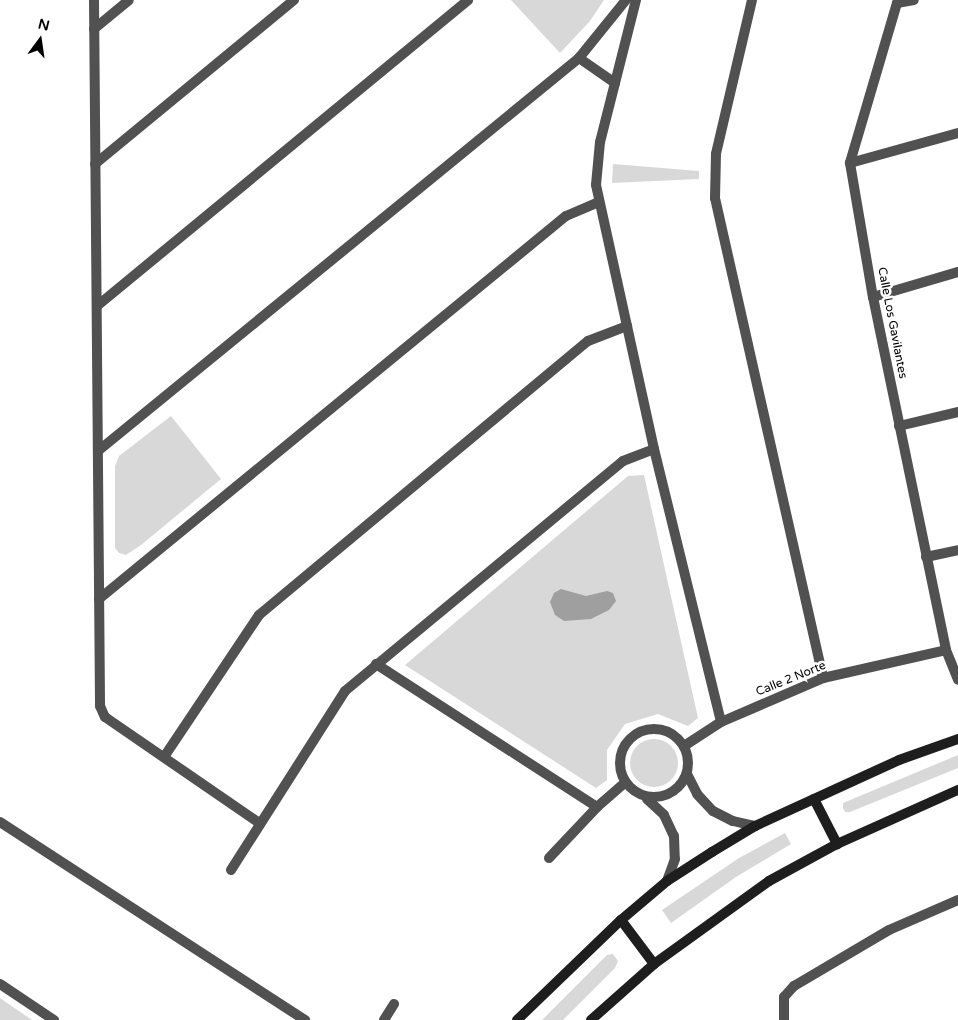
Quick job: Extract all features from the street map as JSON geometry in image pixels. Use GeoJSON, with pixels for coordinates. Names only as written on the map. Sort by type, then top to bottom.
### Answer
{"type":"FeatureCollection","features":[{"type":"Feature","properties":{"kind":"street"},"geometry":{"type":"LineString","coordinates":[[94,0],[100,706],[105,717],[259,823]]}},
{"type":"Feature","properties":{"kind":"street"},"geometry":{"type":"LineString","coordinates":[[94,29],[129,0]]}},
{"type":"Feature","properties":{"kind":"street"},"geometry":{"type":"LineString","coordinates":[[96,164],[294,0]]}},
{"type":"Feature","properties":{"kind":"street"},"geometry":{"type":"LineString","coordinates":[[96,306],[468,0]]}},
{"type":"Feature","properties":{"kind":"street"},"geometry":{"type":"LineString","coordinates":[[98,451],[579,58],[626,0]]}},
{"type":"Feature","properties":{"kind":"street"},"geometry":{"type":"LineString","coordinates":[[636,0],[596,165],[600,202],[654,448],[721,722]]}},
{"type":"Feature","properties":{"kind":"street"},"geometry":{"type":"LineString","coordinates":[[752,0],[716,154],[715,198],[823,678]]}},
{"type":"Feature","properties":{"kind":"street"},"geometry":{"type":"LineString","coordinates":[[896,1],[914,0]]}},
{"type":"Feature","properties":{"kind":"street","name":"Calle Los Gavilantes"},"geometry":{"type":"LineString","coordinates":[[896,1],[850,163],[874,297],[926,557],[946,650],[958,680]]}},
{"type":"Feature","properties":{"kind":"street"},"geometry":{"type":"LineString","coordinates":[[579,58],[615,84]]}},
{"type":"Feature","properties":{"kind":"street"},"geometry":{"type":"LineString","coordinates":[[850,163],[958,133]]}},
{"type":"Feature","properties":{"kind":"street"},"geometry":{"type":"LineString","coordinates":[[99,599],[566,216],[600,202]]}},
{"type":"Feature","properties":{"kind":"street"},"geometry":{"type":"LineString","coordinates":[[874,297],[958,272]]}},
{"type":"Feature","properties":{"kind":"street"},"geometry":{"type":"LineString","coordinates":[[164,757],[259,615],[588,341],[627,326]]}},
{"type":"Feature","properties":{"kind":"street"},"geometry":{"type":"LineString","coordinates":[[900,426],[958,412]]}},
{"type":"Feature","properties":{"kind":"street"},"geometry":{"type":"LineString","coordinates":[[231,870],[259,823],[346,691],[376,664],[623,461],[654,448]]}},
{"type":"Feature","properties":{"kind":"street"},"geometry":{"type":"LineString","coordinates":[[926,557],[958,550]]}},
{"type":"Feature","properties":{"kind":"street","name":"Calle 2 Norte"},"geometry":{"type":"LineString","coordinates":[[684,746],[721,722],[823,678],[946,650]]}},
{"type":"Feature","properties":{"kind":"street"},"geometry":{"type":"LineString","coordinates":[[376,664],[597,807]]}},
{"type":"Feature","properties":{"kind":"street"},"geometry":{"type":"LineString","coordinates":[[667,881],[675,859],[674,836],[664,815],[647,798],[626,782],[622,772],[622,751],[636,734],[646,730],[662,730],[677,737],[684,746],[687,774],[697,794],[713,810],[733,821],[755,826]]}},
{"type":"Feature","properties":{"kind":"street"},"geometry":{"type":"LineString","coordinates":[[517,1020],[621,920],[667,881],[755,826],[899,760],[958,739]]}},
{"type":"Feature","properties":{"kind":"street"},"geometry":{"type":"LineString","coordinates":[[647,798],[672,792],[687,774]]}},
{"type":"Feature","properties":{"kind":"street"},"geometry":{"type":"LineString","coordinates":[[549,858],[597,807],[626,782]]}},
{"type":"Feature","properties":{"kind":"street"},"geometry":{"type":"LineString","coordinates":[[591,1020],[654,964],[769,882],[836,844],[958,790]]}},
{"type":"Feature","properties":{"kind":"street"},"geometry":{"type":"LineString","coordinates":[[814,799],[836,844]]}},
{"type":"Feature","properties":{"kind":"street"},"geometry":{"type":"LineString","coordinates":[[0,822],[305,1020]]}},
{"type":"Feature","properties":{"kind":"street"},"geometry":{"type":"LineString","coordinates":[[784,1020],[784,997],[794,986],[889,930],[958,900]]}},
{"type":"Feature","properties":{"kind":"street"},"geometry":{"type":"LineString","coordinates":[[621,920],[654,964]]}},
{"type":"Feature","properties":{"kind":"street"},"geometry":{"type":"LineString","coordinates":[[0,984],[54,1020]]}},
{"type":"Feature","properties":{"kind":"street"},"geometry":{"type":"LineString","coordinates":[[384,1020],[394,1004]]}},
{"type":"Feature","properties":{"kind":"shaded area"},"geometry":{"type":"Polygon","coordinates":[[[511,0],[604,0],[590,21],[560,53],[511,0]]]}},
{"type":"Feature","properties":{"kind":"shaded area"},"geometry":{"type":"Polygon","coordinates":[[[613,164],[699,171],[699,179],[612,183],[613,164]]]}},
{"type":"Feature","properties":{"kind":"shaded area"},"geometry":{"type":"Polygon","coordinates":[[[171,416],[221,479],[141,545],[126,555],[119,553],[115,548],[115,466],[119,456],[171,416]]]}},
{"type":"Feature","properties":{"kind":"shaded area"},"geometry":{"type":"Polygon","coordinates":[[[644,475],[698,718],[688,726],[658,714],[625,724],[607,750],[607,780],[596,788],[405,665],[628,476],[644,475]]]}},
{"type":"Feature","properties":{"kind":"shaded area"},"geometry":{"type":"Polygon","coordinates":[[[561,589],[586,596],[607,591],[613,593],[616,601],[609,610],[591,619],[564,621],[555,615],[550,602],[554,593],[561,589]]]}},
{"type":"Feature","properties":{"kind":"shaded area"},"geometry":{"type":"Polygon","coordinates":[[[649,739],[659,739],[671,746],[678,758],[678,768],[671,780],[659,787],[649,787],[641,783],[634,776],[630,768],[630,758],[634,750],[641,743],[649,739]]]}},
{"type":"Feature","properties":{"kind":"shaded area"},"geometry":{"type":"Polygon","coordinates":[[[958,755],[958,768],[850,812],[845,812],[843,808],[843,803],[958,755]]]}},
{"type":"Feature","properties":{"kind":"shaded area"},"geometry":{"type":"Polygon","coordinates":[[[785,833],[791,844],[736,877],[671,923],[662,910],[739,858],[785,833]]]}},
{"type":"Feature","properties":{"kind":"shaded area"},"geometry":{"type":"Polygon","coordinates":[[[613,954],[618,961],[615,968],[563,1020],[542,1020],[607,955],[613,954]]]}},
{"type":"Feature","properties":{"kind":"shaded area"},"geometry":{"type":"Polygon","coordinates":[[[0,998],[32,1020],[0,1020],[0,998]]]}}]}
